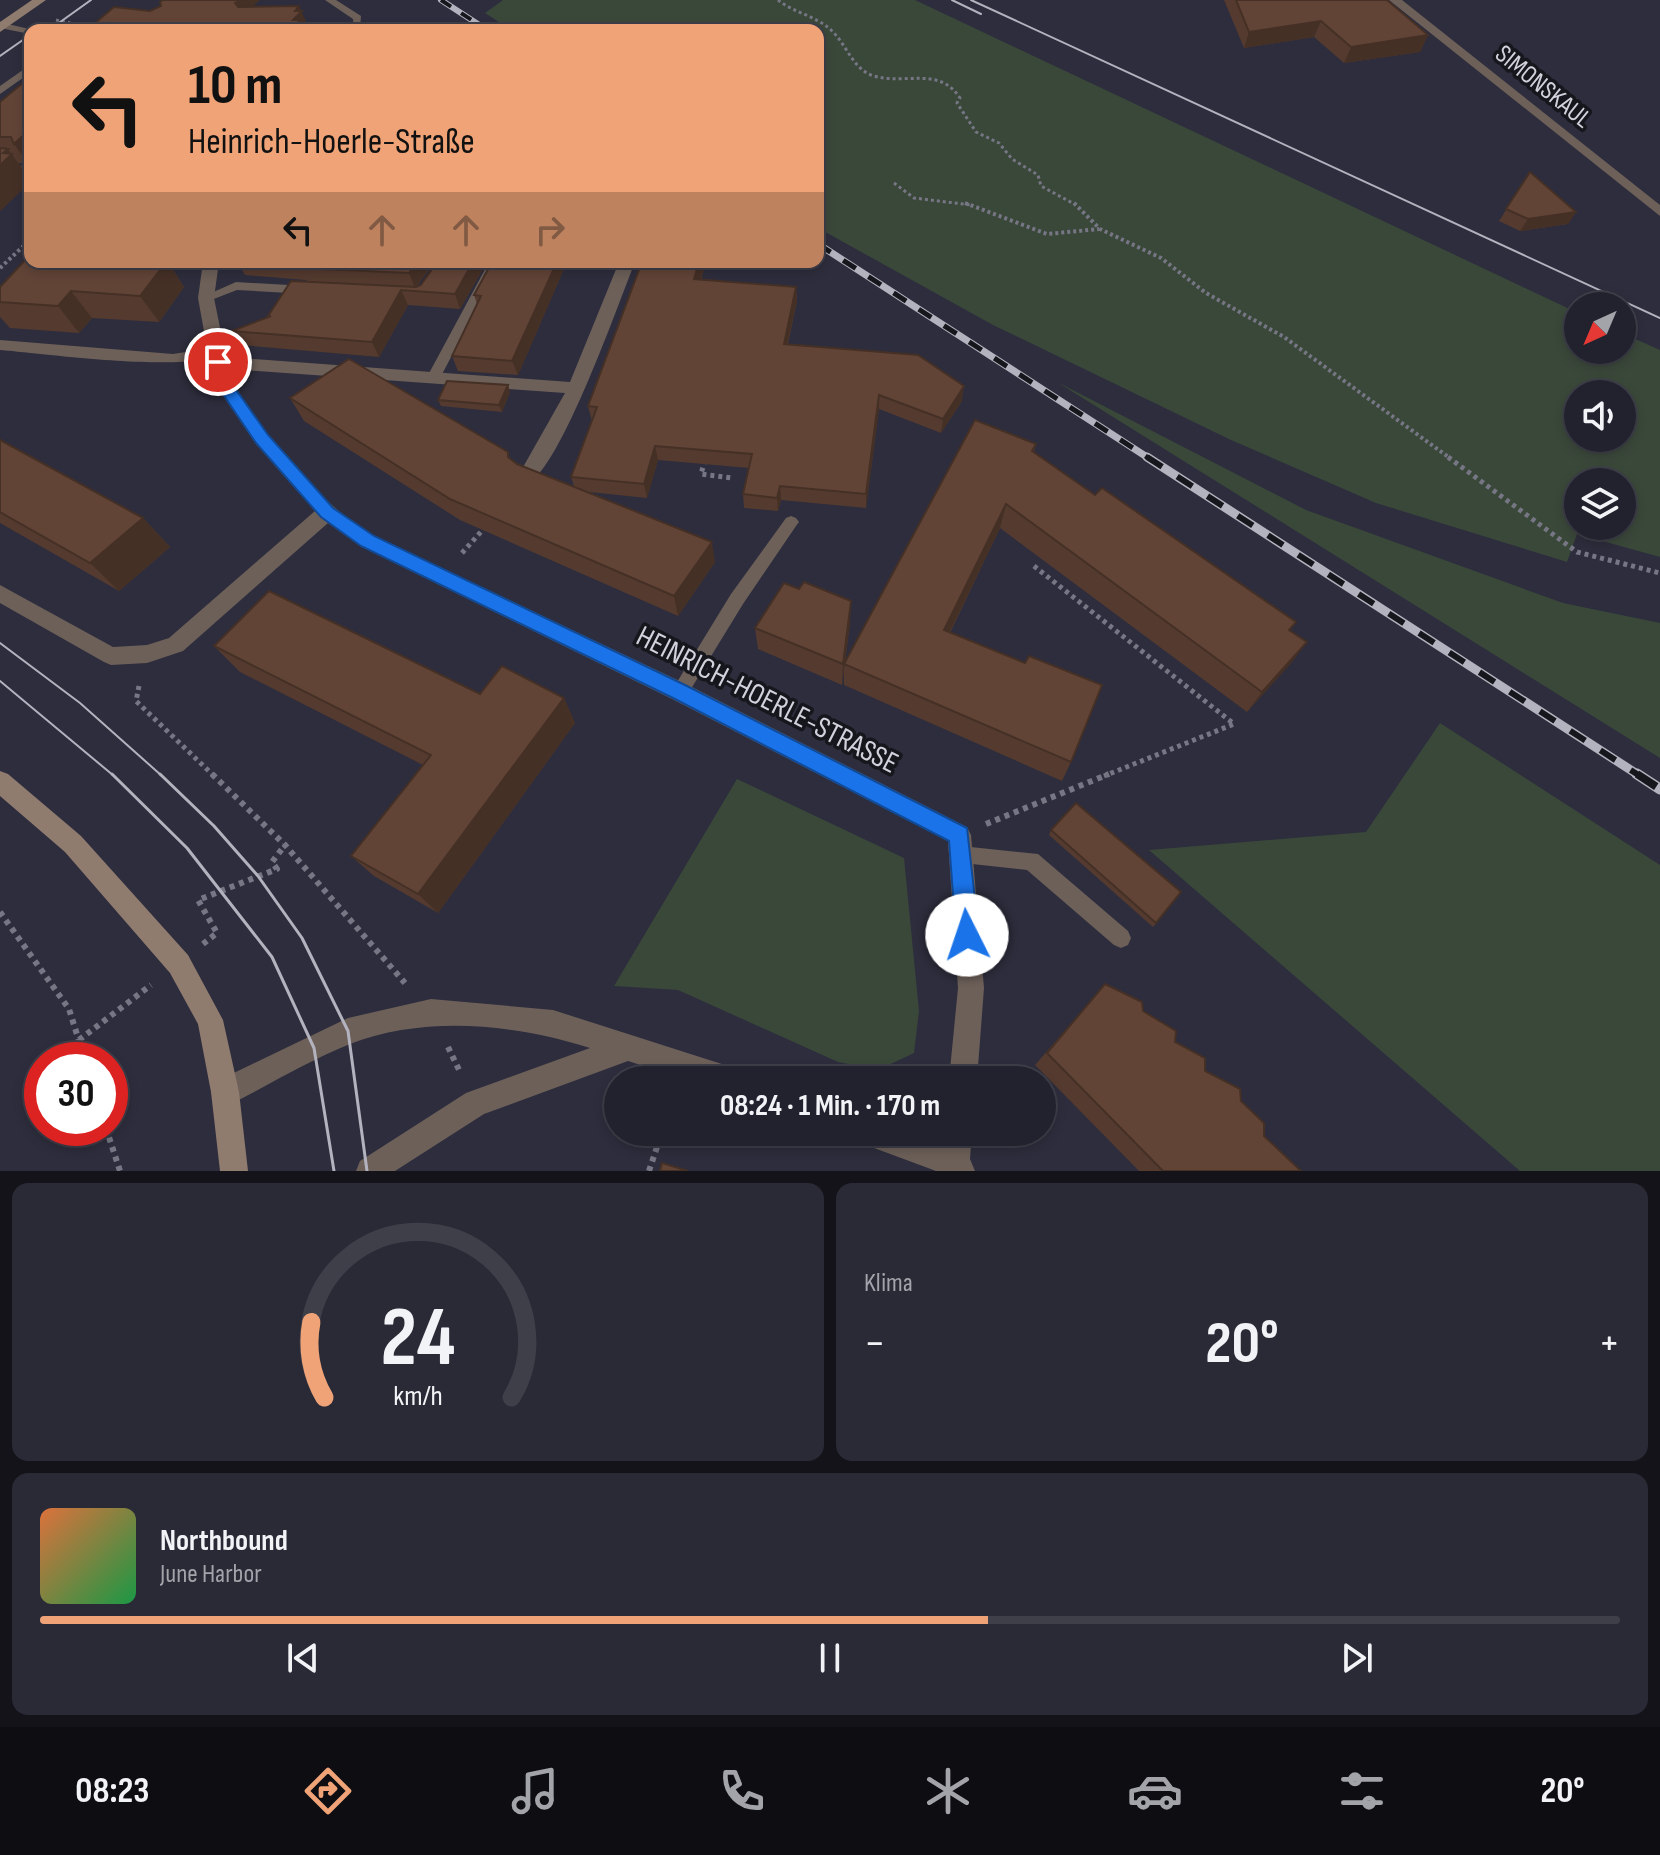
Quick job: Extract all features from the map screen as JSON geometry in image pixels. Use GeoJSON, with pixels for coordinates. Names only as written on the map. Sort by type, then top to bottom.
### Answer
{"type":"FeatureCollection","features":[{"type":"Feature","properties":{"kind":"street"},"geometry":{"type":"LineString","coordinates":[[1,27],[40,0]]}},
{"type":"Feature","properties":{"kind":"street","name":"SIMONSKAUL"},"geometry":{"type":"LineString","coordinates":[[1395,0],[1660,212]]}},
{"type":"Feature","properties":{"kind":"street","name":"HEINRICH-HOERLE-STRASSE"},"geometry":{"type":"LineString","coordinates":[[210,268],[206,298],[222,381],[262,439],[327,512],[367,541],[680,692],[960,845]]}},
{"type":"Feature","properties":{"kind":"street"},"geometry":{"type":"LineString","coordinates":[[527,476],[547,449],[625,268]]}},
{"type":"Feature","properties":{"kind":"street"},"geometry":{"type":"LineString","coordinates":[[218,357],[575,388]]}},
{"type":"Feature","properties":{"kind":"street"},"geometry":{"type":"LineString","coordinates":[[0,593],[111,656],[147,654],[176,645],[327,512]]}},
{"type":"Feature","properties":{"kind":"street"},"geometry":{"type":"LineString","coordinates":[[0,782],[73,844],[179,964],[210,1020],[225,1092],[234,1171]]}},
{"type":"Feature","properties":{"kind":"street"},"geometry":{"type":"LineString","coordinates":[[960,845],[971,988],[964,1066]]}},
{"type":"Feature","properties":{"kind":"street"},"geometry":{"type":"LineString","coordinates":[[225,1092],[348,1031],[431,1012],[553,1023],[624,1049],[690,1066]]}},
{"type":"Feature","properties":{"kind":"street"},"geometry":{"type":"LineString","coordinates":[[370,1171],[476,1103],[624,1049]]}},
{"type":"Feature","properties":{"kind":"street"},"geometry":{"type":"LineString","coordinates":[[903,1146],[958,1168],[958,1146]]}},
{"type":"Feature","properties":{"kind":"lane"},"geometry":{"type":"LineString","coordinates":[[330,0],[358,18],[356,24]]}},
{"type":"Feature","properties":{"kind":"lane"},"geometry":{"type":"LineString","coordinates":[[1,27],[24,30]]}},
{"type":"Feature","properties":{"kind":"lane"},"geometry":{"type":"LineString","coordinates":[[0,91],[24,73]]}},
{"type":"Feature","properties":{"kind":"lane"},"geometry":{"type":"LineString","coordinates":[[0,167],[24,169]]}},
{"type":"Feature","properties":{"kind":"lane"},"geometry":{"type":"LineString","coordinates":[[434,377],[492,268]]}},
{"type":"Feature","properties":{"kind":"lane"},"geometry":{"type":"LineString","coordinates":[[206,298],[236,286],[315,291]]}},
{"type":"Feature","properties":{"kind":"lane"},"geometry":{"type":"LineString","coordinates":[[0,345],[173,359],[218,357]]}},
{"type":"Feature","properties":{"kind":"lane"},"geometry":{"type":"LineString","coordinates":[[680,692],[737,599],[791,522]]}},
{"type":"Feature","properties":{"kind":"lane"},"geometry":{"type":"LineString","coordinates":[[960,845],[1031,861],[1121,938]]}},
{"type":"Feature","properties":{"kind":"path"},"geometry":{"type":"LineString","coordinates":[[778,0],[824,24]]}},
{"type":"Feature","properties":{"kind":"path"},"geometry":{"type":"LineString","coordinates":[[51,20],[71,24]]}},
{"type":"Feature","properties":{"kind":"path"},"geometry":{"type":"LineString","coordinates":[[824,24],[866,73],[889,78],[926,76],[950,85],[956,90],[960,98],[957,103],[976,132],[999,143],[1012,159],[1038,175],[1041,186],[1074,203],[1100,229],[1161,258],[1206,293],[1284,337],[1577,552],[1660,573]]}},
{"type":"Feature","properties":{"kind":"path"},"geometry":{"type":"LineString","coordinates":[[894,183],[914,198],[966,203],[1047,234],[1100,229]]}},
{"type":"Feature","properties":{"kind":"path"},"geometry":{"type":"LineString","coordinates":[[0,268],[24,246]]}},
{"type":"Feature","properties":{"kind":"path"},"geometry":{"type":"LineString","coordinates":[[705,459],[701,474],[733,478]]}},
{"type":"Feature","properties":{"kind":"path"},"geometry":{"type":"LineString","coordinates":[[439,577],[527,476]]}},
{"type":"Feature","properties":{"kind":"path"},"geometry":{"type":"LineString","coordinates":[[960,845],[1234,724],[1034,566]]}},
{"type":"Feature","properties":{"kind":"path"},"geometry":{"type":"LineString","coordinates":[[147,654],[136,701],[285,845],[431,1012],[476,1103]]}},
{"type":"Feature","properties":{"kind":"path"},"geometry":{"type":"LineString","coordinates":[[201,946],[217,933],[198,900],[277,869],[272,862],[285,845]]}},
{"type":"Feature","properties":{"kind":"path"},"geometry":{"type":"LineString","coordinates":[[0,912],[69,1009],[79,1040],[151,985]]}},
{"type":"Feature","properties":{"kind":"path"},"geometry":{"type":"LineString","coordinates":[[112,1146],[120,1171]]}},
{"type":"Feature","properties":{"kind":"path"},"geometry":{"type":"LineString","coordinates":[[649,1171],[657,1146]]}},
{"type":"Feature","properties":{"kind":"green space"},"geometry":{"type":"Polygon","coordinates":[[[503,0],[915,0],[1564,306],[1564,364],[1636,364],[1636,339],[1660,350],[1660,557],[1599,540],[1636,540],[1636,468],[1564,468],[1564,540],[1575,540],[1567,562],[1376,503],[1231,440],[993,325],[824,231],[824,24],[502,24],[485,13],[503,0]]]}},
{"type":"Feature","properties":{"kind":"green space"},"geometry":{"type":"Polygon","coordinates":[[[1057,382],[1306,510],[1563,603],[1660,623],[1660,758],[1057,382]]]}},
{"type":"Feature","properties":{"kind":"green space"},"geometry":{"type":"Polygon","coordinates":[[[1440,723],[1660,865],[1660,1171],[1520,1171],[1149,850],[1366,832],[1440,723]]]}},
{"type":"Feature","properties":{"kind":"green space"},"geometry":{"type":"Polygon","coordinates":[[[737,779],[904,858],[919,1011],[914,1053],[886,1066],[838,1062],[678,990],[614,986],[737,779]]]}},
{"type":"Feature","properties":{"kind":"building"},"geometry":{"type":"Polygon","coordinates":[[[242,0],[235,3],[238,7],[299,6],[295,11],[302,11],[293,20],[300,20],[296,24],[94,24],[114,7],[150,11],[161,6],[160,2],[242,0]]]}},
{"type":"Feature","properties":{"kind":"building"},"geometry":{"type":"Polygon","coordinates":[[[1236,0],[1387,0],[1428,35],[1351,47],[1321,21],[1249,32],[1236,0]]]}},
{"type":"Feature","properties":{"kind":"building"},"geometry":{"type":"Polygon","coordinates":[[[24,82],[24,135],[14,144],[11,137],[0,137],[0,102],[24,82]]]}},
{"type":"Feature","properties":{"kind":"building"},"geometry":{"type":"Polygon","coordinates":[[[0,148],[8,149],[3,153],[12,154],[0,165],[0,148]]]}},
{"type":"Feature","properties":{"kind":"building"},"geometry":{"type":"Polygon","coordinates":[[[1530,172],[1576,212],[1528,219],[1506,209],[1530,172]]]}},
{"type":"Feature","properties":{"kind":"building"},"geometry":{"type":"Polygon","coordinates":[[[24,261],[24,268],[161,268],[140,296],[71,291],[58,306],[0,302],[0,287],[24,261]]]}},
{"type":"Feature","properties":{"kind":"building"},"geometry":{"type":"Polygon","coordinates":[[[300,268],[413,268],[409,273],[300,268]]]}},
{"type":"Feature","properties":{"kind":"building"},"geometry":{"type":"Polygon","coordinates":[[[433,268],[470,268],[455,294],[401,290],[372,342],[232,331],[271,316],[268,316],[291,281],[421,285],[433,268]]]}},
{"type":"Feature","properties":{"kind":"building"},"geometry":{"type":"Polygon","coordinates":[[[489,268],[554,268],[512,361],[452,356],[481,296],[474,295],[489,268]]]}},
{"type":"Feature","properties":{"kind":"building"},"geometry":{"type":"Polygon","coordinates":[[[640,268],[697,268],[694,279],[796,287],[784,344],[918,355],[964,386],[943,419],[879,395],[866,494],[780,486],[777,498],[743,494],[752,454],[655,446],[644,484],[571,477],[597,407],[588,406],[640,268]]]}},
{"type":"Feature","properties":{"kind":"building"},"geometry":{"type":"Polygon","coordinates":[[[349,359],[508,452],[508,457],[517,464],[712,542],[674,596],[450,499],[290,398],[349,359]]]}},
{"type":"Feature","properties":{"kind":"building"},"geometry":{"type":"Polygon","coordinates":[[[447,381],[508,385],[499,405],[438,400],[447,381]]]}},
{"type":"Feature","properties":{"kind":"building"},"geometry":{"type":"Polygon","coordinates":[[[975,420],[1036,444],[1032,451],[1095,495],[1102,488],[1296,622],[1289,630],[1307,642],[1262,692],[1006,504],[944,630],[1025,663],[1029,656],[1102,685],[1071,762],[844,664],[975,420]]]}},
{"type":"Feature","properties":{"kind":"building"},"geometry":{"type":"Polygon","coordinates":[[[0,440],[143,518],[90,563],[0,512],[0,440]]]}},
{"type":"Feature","properties":{"kind":"building"},"geometry":{"type":"Polygon","coordinates":[[[804,582],[851,601],[843,664],[755,628],[784,583],[799,589],[804,582]]]}},
{"type":"Feature","properties":{"kind":"building"},"geometry":{"type":"Polygon","coordinates":[[[269,591],[480,694],[502,666],[564,698],[418,894],[351,856],[431,755],[214,646],[269,591]]]}},
{"type":"Feature","properties":{"kind":"building"},"geometry":{"type":"Polygon","coordinates":[[[1076,803],[1181,892],[1156,923],[1051,830],[1076,803]]]}},
{"type":"Feature","properties":{"kind":"building"},"geometry":{"type":"Polygon","coordinates":[[[1105,984],[1142,1002],[1143,1011],[1176,1031],[1175,1042],[1205,1058],[1205,1071],[1240,1089],[1241,1101],[1264,1123],[1264,1136],[1301,1171],[1163,1171],[1047,1053],[1105,984]]]}},
{"type":"Feature","properties":{"kind":"building"},"geometry":{"type":"Polygon","coordinates":[[[662,1163],[688,1171],[660,1171],[662,1163]]]}},
{"type":"Feature","properties":{"kind":"tram line"},"geometry":{"type":"LineString","coordinates":[[57,24],[91,0]]}},
{"type":"Feature","properties":{"kind":"tram line"},"geometry":{"type":"LineString","coordinates":[[952,0],[981,14]]}},
{"type":"Feature","properties":{"kind":"tram line"},"geometry":{"type":"LineString","coordinates":[[971,0],[1660,318]]}},
{"type":"Feature","properties":{"kind":"tram line"},"geometry":{"type":"LineString","coordinates":[[0,56],[24,39]]}},
{"type":"Feature","properties":{"kind":"tram line"},"geometry":{"type":"LineString","coordinates":[[0,643],[80,703],[162,776]]}},
{"type":"Feature","properties":{"kind":"tram line"},"geometry":{"type":"LineString","coordinates":[[0,681],[114,776]]}},
{"type":"Feature","properties":{"kind":"tram line"},"geometry":{"type":"LineString","coordinates":[[112,774],[187,848],[272,957],[314,1048],[334,1171]]}},
{"type":"Feature","properties":{"kind":"tram line"},"geometry":{"type":"LineString","coordinates":[[160,774],[214,826],[258,876],[302,938],[348,1031],[367,1171]]}},
{"type":"Feature","properties":{"kind":"railway"},"geometry":{"type":"LineString","coordinates":[[441,0],[478,24]]}},
{"type":"Feature","properties":{"kind":"railway"},"geometry":{"type":"LineString","coordinates":[[824,248],[1150,459]]}},
{"type":"Feature","properties":{"kind":"railway"},"geometry":{"type":"LineString","coordinates":[[1147,457],[1640,776]]}},
{"type":"Feature","properties":{"kind":"railway"},"geometry":{"type":"LineString","coordinates":[[1637,774],[1660,789]]}},
{"type":"Feature","properties":{"kind":"route"},"geometry":{"type":"LineString","coordinates":[[218,362],[222,381],[262,439],[327,512],[367,541],[680,692],[959,835],[967,935]]}}]}
